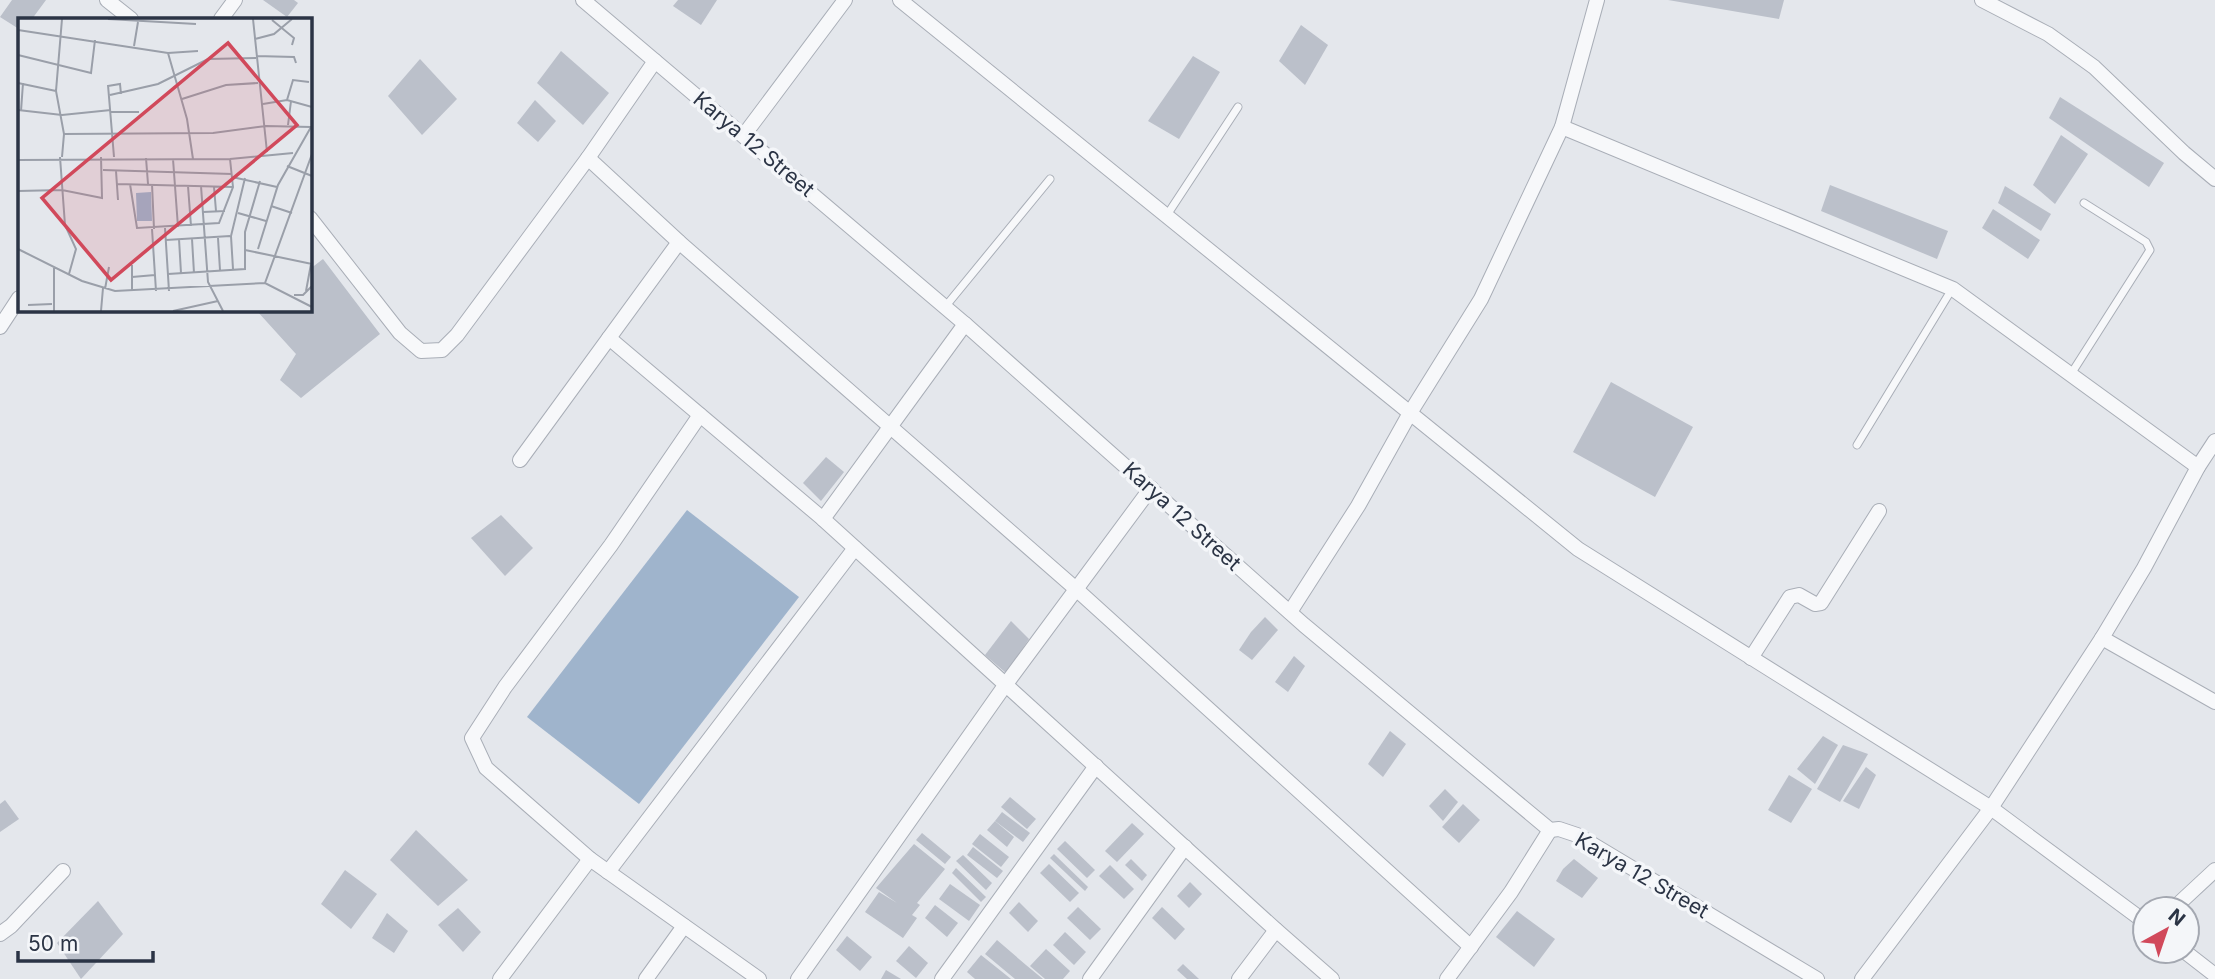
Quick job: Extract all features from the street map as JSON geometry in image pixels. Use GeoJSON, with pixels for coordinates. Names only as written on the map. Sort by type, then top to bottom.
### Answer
{"type":"FeatureCollection","features":[{"type":"Feature","properties":{"kind":"street"},"geometry":{"type":"LineString","coordinates":[[107,0],[130,18]]}},
{"type":"Feature","properties":{"kind":"street"},"geometry":{"type":"LineString","coordinates":[[222,18],[235,0]]}},
{"type":"Feature","properties":{"kind":"street","name":"Karya 12 Street"},"geometry":{"type":"LineString","coordinates":[[583,0],[965,324],[1290,612],[1550,830],[1577,835],[1817,979]]}},
{"type":"Feature","properties":{"kind":"street"},"geometry":{"type":"LineString","coordinates":[[744,135],[845,0]]}},
{"type":"Feature","properties":{"kind":"street"},"geometry":{"type":"LineString","coordinates":[[900,0],[1578,549],[1991,808],[2131,912]]}},
{"type":"Feature","properties":{"kind":"street"},"geometry":{"type":"LineString","coordinates":[[1290,612],[1358,506],[1410,413],[1480,299],[1562,127],[1597,0]]}},
{"type":"Feature","properties":{"kind":"street"},"geometry":{"type":"LineString","coordinates":[[1982,0],[2048,34],[2094,67],[2183,153],[2215,179]]}},
{"type":"Feature","properties":{"kind":"street"},"geometry":{"type":"LineString","coordinates":[[312,221],[400,333],[421,351],[442,350],[457,335],[589,158],[655,61]]}},
{"type":"Feature","properties":{"kind":"street"},"geometry":{"type":"LineString","coordinates":[[1562,127],[1953,289],[2198,467]]}},
{"type":"Feature","properties":{"kind":"street"},"geometry":{"type":"LineString","coordinates":[[589,158],[678,242],[1076,589],[1471,947]]}},
{"type":"Feature","properties":{"kind":"street"},"geometry":{"type":"LineString","coordinates":[[520,460],[678,242]]}},
{"type":"Feature","properties":{"kind":"street"},"geometry":{"type":"LineString","coordinates":[[0,327],[18,300]]}},
{"type":"Feature","properties":{"kind":"street"},"geometry":{"type":"LineString","coordinates":[[824,519],[965,324]]}},
{"type":"Feature","properties":{"kind":"street"},"geometry":{"type":"LineString","coordinates":[[609,338],[824,519],[1332,979]]}},
{"type":"Feature","properties":{"kind":"street"},"geometry":{"type":"LineString","coordinates":[[700,415],[611,545],[505,687],[472,738],[486,768],[590,859],[759,979]]}},
{"type":"Feature","properties":{"kind":"street"},"geometry":{"type":"LineString","coordinates":[[1862,979],[1991,808],[2102,638],[2215,441]]}},
{"type":"Feature","properties":{"kind":"street"},"geometry":{"type":"LineString","coordinates":[[798,979],[1006,684],[1151,488]]}},
{"type":"Feature","properties":{"kind":"street"},"geometry":{"type":"LineString","coordinates":[[1751,658],[1790,597],[1799,595],[1815,604],[1821,603],[1880,511]]}},
{"type":"Feature","properties":{"kind":"street"},"geometry":{"type":"LineString","coordinates":[[608,872],[855,548]]}},
{"type":"Feature","properties":{"kind":"street"},"geometry":{"type":"LineString","coordinates":[[2102,638],[2215,702]]}},
{"type":"Feature","properties":{"kind":"street"},"geometry":{"type":"LineString","coordinates":[[942,979],[1097,766]]}},
{"type":"Feature","properties":{"kind":"street"},"geometry":{"type":"LineString","coordinates":[[1456,976],[1471,947],[1511,892],[1550,830]]}},
{"type":"Feature","properties":{"kind":"street"},"geometry":{"type":"LineString","coordinates":[[1090,979],[1185,846]]}},
{"type":"Feature","properties":{"kind":"street"},"geometry":{"type":"LineString","coordinates":[[500,979],[590,859]]}},
{"type":"Feature","properties":{"kind":"street"},"geometry":{"type":"LineString","coordinates":[[2188,895],[2215,870]]}},
{"type":"Feature","properties":{"kind":"street"},"geometry":{"type":"LineString","coordinates":[[0,934],[11,926],[63,871]]}},
{"type":"Feature","properties":{"kind":"street"},"geometry":{"type":"LineString","coordinates":[[646,979],[684,926]]}},
{"type":"Feature","properties":{"kind":"street"},"geometry":{"type":"LineString","coordinates":[[1239,979],[1276,930]]}},
{"type":"Feature","properties":{"kind":"street"},"geometry":{"type":"LineString","coordinates":[[2201,964],[2215,975]]}},
{"type":"Feature","properties":{"kind":"lane"},"geometry":{"type":"LineString","coordinates":[[1167,215],[1238,107]]}},
{"type":"Feature","properties":{"kind":"lane"},"geometry":{"type":"LineString","coordinates":[[945,307],[1051,179]]}},
{"type":"Feature","properties":{"kind":"lane"},"geometry":{"type":"LineString","coordinates":[[2071,374],[2150,250],[2146,242],[2084,203]]}},
{"type":"Feature","properties":{"kind":"lane"},"geometry":{"type":"LineString","coordinates":[[1857,445],[1953,289]]}},
{"type":"Feature","properties":{"kind":"water"},"geometry":{"type":"Polygon","coordinates":[[[687,510],[799,597],[639,804],[527,717],[687,510]]]}},
{"type":"Feature","properties":{"kind":"building"},"geometry":{"type":"Polygon","coordinates":[[[12,0],[46,0],[33,18],[18,18],[18,28],[0,17],[12,0]]]}},
{"type":"Feature","properties":{"kind":"building"},"geometry":{"type":"Polygon","coordinates":[[[263,0],[294,0],[298,3],[287,17],[263,0]]]}},
{"type":"Feature","properties":{"kind":"building"},"geometry":{"type":"Polygon","coordinates":[[[678,0],[717,0],[701,25],[673,6],[678,0]]]}},
{"type":"Feature","properties":{"kind":"building"},"geometry":{"type":"Polygon","coordinates":[[[1668,0],[1784,0],[1779,19],[1668,0]]]}},
{"type":"Feature","properties":{"kind":"building"},"geometry":{"type":"Polygon","coordinates":[[[1301,25],[1328,45],[1305,85],[1279,61],[1301,25]]]}},
{"type":"Feature","properties":{"kind":"building"},"geometry":{"type":"Polygon","coordinates":[[[561,51],[609,93],[583,125],[537,83],[561,51]]]}},
{"type":"Feature","properties":{"kind":"building"},"geometry":{"type":"Polygon","coordinates":[[[1193,56],[1220,72],[1179,139],[1148,121],[1193,56]]]}},
{"type":"Feature","properties":{"kind":"building"},"geometry":{"type":"Polygon","coordinates":[[[420,59],[457,99],[422,135],[388,96],[420,59]]]}},
{"type":"Feature","properties":{"kind":"building"},"geometry":{"type":"Polygon","coordinates":[[[2060,97],[2164,163],[2149,187],[2049,118],[2060,97]]]}},
{"type":"Feature","properties":{"kind":"building"},"geometry":{"type":"Polygon","coordinates":[[[535,100],[556,121],[538,142],[517,123],[535,100]]]}},
{"type":"Feature","properties":{"kind":"building"},"geometry":{"type":"Polygon","coordinates":[[[2061,135],[2088,154],[2055,204],[2033,185],[2061,135]]]}},
{"type":"Feature","properties":{"kind":"building"},"geometry":{"type":"Polygon","coordinates":[[[1830,185],[1948,231],[1937,259],[1821,211],[1830,185]]]}},
{"type":"Feature","properties":{"kind":"building"},"geometry":{"type":"Polygon","coordinates":[[[2005,186],[2051,214],[2041,231],[1998,203],[2005,186]]]}},
{"type":"Feature","properties":{"kind":"building"},"geometry":{"type":"Polygon","coordinates":[[[1993,209],[2040,240],[2028,259],[1982,228],[1993,209]]]}},
{"type":"Feature","properties":{"kind":"building"},"geometry":{"type":"Polygon","coordinates":[[[323,259],[380,334],[301,398],[280,380],[296,354],[258,312],[312,312],[312,267],[323,259]]]}},
{"type":"Feature","properties":{"kind":"building"},"geometry":{"type":"Polygon","coordinates":[[[1611,382],[1693,427],[1655,497],[1573,452],[1611,382]]]}},
{"type":"Feature","properties":{"kind":"building"},"geometry":{"type":"Polygon","coordinates":[[[826,457],[844,472],[821,501],[803,483],[826,457]]]}},
{"type":"Feature","properties":{"kind":"building"},"geometry":{"type":"Polygon","coordinates":[[[501,515],[533,548],[505,576],[471,538],[501,515]]]}},
{"type":"Feature","properties":{"kind":"building"},"geometry":{"type":"Polygon","coordinates":[[[1265,617],[1278,630],[1252,660],[1239,650],[1265,617]]]}},
{"type":"Feature","properties":{"kind":"building"},"geometry":{"type":"Polygon","coordinates":[[[1011,621],[1029,639],[1006,673],[985,655],[1011,621]]]}},
{"type":"Feature","properties":{"kind":"building"},"geometry":{"type":"Polygon","coordinates":[[[1294,656],[1305,666],[1288,692],[1275,682],[1294,656]]]}},
{"type":"Feature","properties":{"kind":"building"},"geometry":{"type":"Polygon","coordinates":[[[1390,731],[1406,744],[1383,777],[1368,764],[1390,731]]]}},
{"type":"Feature","properties":{"kind":"building"},"geometry":{"type":"Polygon","coordinates":[[[1823,736],[1838,745],[1815,784],[1797,769],[1823,736]]]}},
{"type":"Feature","properties":{"kind":"building"},"geometry":{"type":"Polygon","coordinates":[[[1843,745],[1868,754],[1840,802],[1817,789],[1843,745]]]}},
{"type":"Feature","properties":{"kind":"building"},"geometry":{"type":"Polygon","coordinates":[[[1866,767],[1876,775],[1859,809],[1843,801],[1866,767]]]}},
{"type":"Feature","properties":{"kind":"building"},"geometry":{"type":"Polygon","coordinates":[[[1789,775],[1812,789],[1791,823],[1768,810],[1789,775]]]}},
{"type":"Feature","properties":{"kind":"building"},"geometry":{"type":"Polygon","coordinates":[[[1445,789],[1458,802],[1443,821],[1429,806],[1445,789]]]}},
{"type":"Feature","properties":{"kind":"building"},"geometry":{"type":"Polygon","coordinates":[[[1010,797],[1036,819],[1027,829],[1001,807],[1010,797]]]}},
{"type":"Feature","properties":{"kind":"building"},"geometry":{"type":"Polygon","coordinates":[[[5,800],[19,819],[0,832],[0,804],[5,800]]]}},
{"type":"Feature","properties":{"kind":"building"},"geometry":{"type":"Polygon","coordinates":[[[1463,804],[1480,820],[1459,843],[1442,827],[1463,804]]]}},
{"type":"Feature","properties":{"kind":"building"},"geometry":{"type":"Polygon","coordinates":[[[1002,812],[1030,833],[1023,842],[995,821],[1002,812]]]}},
{"type":"Feature","properties":{"kind":"building"},"geometry":{"type":"Polygon","coordinates":[[[995,821],[1014,837],[1007,847],[987,830],[995,821]]]}},
{"type":"Feature","properties":{"kind":"building"},"geometry":{"type":"Polygon","coordinates":[[[1132,823],[1144,834],[1117,862],[1105,851],[1132,823]]]}},
{"type":"Feature","properties":{"kind":"building"},"geometry":{"type":"Polygon","coordinates":[[[416,830],[468,880],[438,906],[390,860],[416,830]]]}},
{"type":"Feature","properties":{"kind":"building"},"geometry":{"type":"Polygon","coordinates":[[[922,833],[951,857],[945,864],[916,840],[922,833]]]}},
{"type":"Feature","properties":{"kind":"building"},"geometry":{"type":"Polygon","coordinates":[[[980,834],[1009,857],[1001,867],[972,844],[980,834]]]}},
{"type":"Feature","properties":{"kind":"building"},"geometry":{"type":"Polygon","coordinates":[[[1065,841],[1095,870],[1087,878],[1057,849],[1065,841]]]}},
{"type":"Feature","properties":{"kind":"building"},"geometry":{"type":"Polygon","coordinates":[[[914,844],[945,869],[917,903],[920,905],[912,915],[917,918],[903,938],[865,912],[879,892],[897,903],[876,888],[914,844]]]}},
{"type":"Feature","properties":{"kind":"building"},"geometry":{"type":"Polygon","coordinates":[[[973,847],[1003,871],[997,878],[967,855],[973,847]]]}},
{"type":"Feature","properties":{"kind":"building"},"geometry":{"type":"Polygon","coordinates":[[[1054,854],[1088,887],[1085,891],[1050,858],[1054,854]]]}},
{"type":"Feature","properties":{"kind":"building"},"geometry":{"type":"Polygon","coordinates":[[[963,855],[992,883],[986,890],[956,861],[963,855]]]}},
{"type":"Feature","properties":{"kind":"building"},"geometry":{"type":"Polygon","coordinates":[[[1131,859],[1147,875],[1142,881],[1125,865],[1131,859]]]}},
{"type":"Feature","properties":{"kind":"building"},"geometry":{"type":"Polygon","coordinates":[[[1574,859],[1598,878],[1582,898],[1556,881],[1563,869],[1574,859]]]}},
{"type":"Feature","properties":{"kind":"building"},"geometry":{"type":"Polygon","coordinates":[[[1049,864],[1079,893],[1070,902],[1040,873],[1049,864]]]}},
{"type":"Feature","properties":{"kind":"building"},"geometry":{"type":"Polygon","coordinates":[[[1110,865],[1134,889],[1124,899],[1099,876],[1110,865]]]}},
{"type":"Feature","properties":{"kind":"building"},"geometry":{"type":"Polygon","coordinates":[[[956,868],[986,897],[981,902],[952,873],[956,868]]]}},
{"type":"Feature","properties":{"kind":"building"},"geometry":{"type":"Polygon","coordinates":[[[345,870],[377,894],[351,929],[321,904],[345,870]]]}},
{"type":"Feature","properties":{"kind":"building"},"geometry":{"type":"Polygon","coordinates":[[[1190,882],[1202,894],[1189,908],[1177,896],[1190,882]]]}},
{"type":"Feature","properties":{"kind":"building"},"geometry":{"type":"Polygon","coordinates":[[[950,884],[980,905],[969,921],[939,899],[950,884]]]}},
{"type":"Feature","properties":{"kind":"building"},"geometry":{"type":"Polygon","coordinates":[[[98,901],[123,934],[81,979],[57,943],[98,901]]]}},
{"type":"Feature","properties":{"kind":"building"},"geometry":{"type":"Polygon","coordinates":[[[1019,902],[1038,921],[1028,932],[1009,913],[1019,902]]]}},
{"type":"Feature","properties":{"kind":"building"},"geometry":{"type":"Polygon","coordinates":[[[935,905],[958,923],[947,937],[925,918],[935,905]]]}},
{"type":"Feature","properties":{"kind":"building"},"geometry":{"type":"Polygon","coordinates":[[[1078,907],[1101,929],[1090,940],[1067,918],[1078,907]]]}},
{"type":"Feature","properties":{"kind":"building"},"geometry":{"type":"Polygon","coordinates":[[[1162,907],[1185,929],[1175,940],[1152,918],[1162,907]]]}},
{"type":"Feature","properties":{"kind":"building"},"geometry":{"type":"Polygon","coordinates":[[[458,908],[481,932],[463,952],[438,925],[458,908]]]}},
{"type":"Feature","properties":{"kind":"building"},"geometry":{"type":"Polygon","coordinates":[[[1517,911],[1555,939],[1534,967],[1496,937],[1517,911]]]}},
{"type":"Feature","properties":{"kind":"building"},"geometry":{"type":"Polygon","coordinates":[[[387,913],[408,931],[394,953],[372,938],[387,913]]]}},
{"type":"Feature","properties":{"kind":"building"},"geometry":{"type":"Polygon","coordinates":[[[1065,932],[1086,952],[1074,965],[1053,945],[1065,932]]]}},
{"type":"Feature","properties":{"kind":"building"},"geometry":{"type":"Polygon","coordinates":[[[847,936],[872,957],[860,971],[836,950],[847,936]]]}},
{"type":"Feature","properties":{"kind":"building"},"geometry":{"type":"Polygon","coordinates":[[[997,940],[1043,979],[1015,979],[985,954],[997,940]]]}},
{"type":"Feature","properties":{"kind":"building"},"geometry":{"type":"Polygon","coordinates":[[[909,946],[928,963],[916,978],[896,961],[909,946]]]}},
{"type":"Feature","properties":{"kind":"building"},"geometry":{"type":"Polygon","coordinates":[[[1046,949],[1070,971],[1063,979],[1045,979],[1030,966],[1046,949]]]}},
{"type":"Feature","properties":{"kind":"building"},"geometry":{"type":"Polygon","coordinates":[[[981,955],[1011,979],[975,979],[967,972],[981,955]]]}},
{"type":"Feature","properties":{"kind":"building"},"geometry":{"type":"Polygon","coordinates":[[[1183,964],[1199,979],[1187,979],[1177,970],[1183,964]]]}},
{"type":"Feature","properties":{"kind":"building"},"geometry":{"type":"Polygon","coordinates":[[[886,970],[901,979],[881,979],[886,970]]]}}]}
